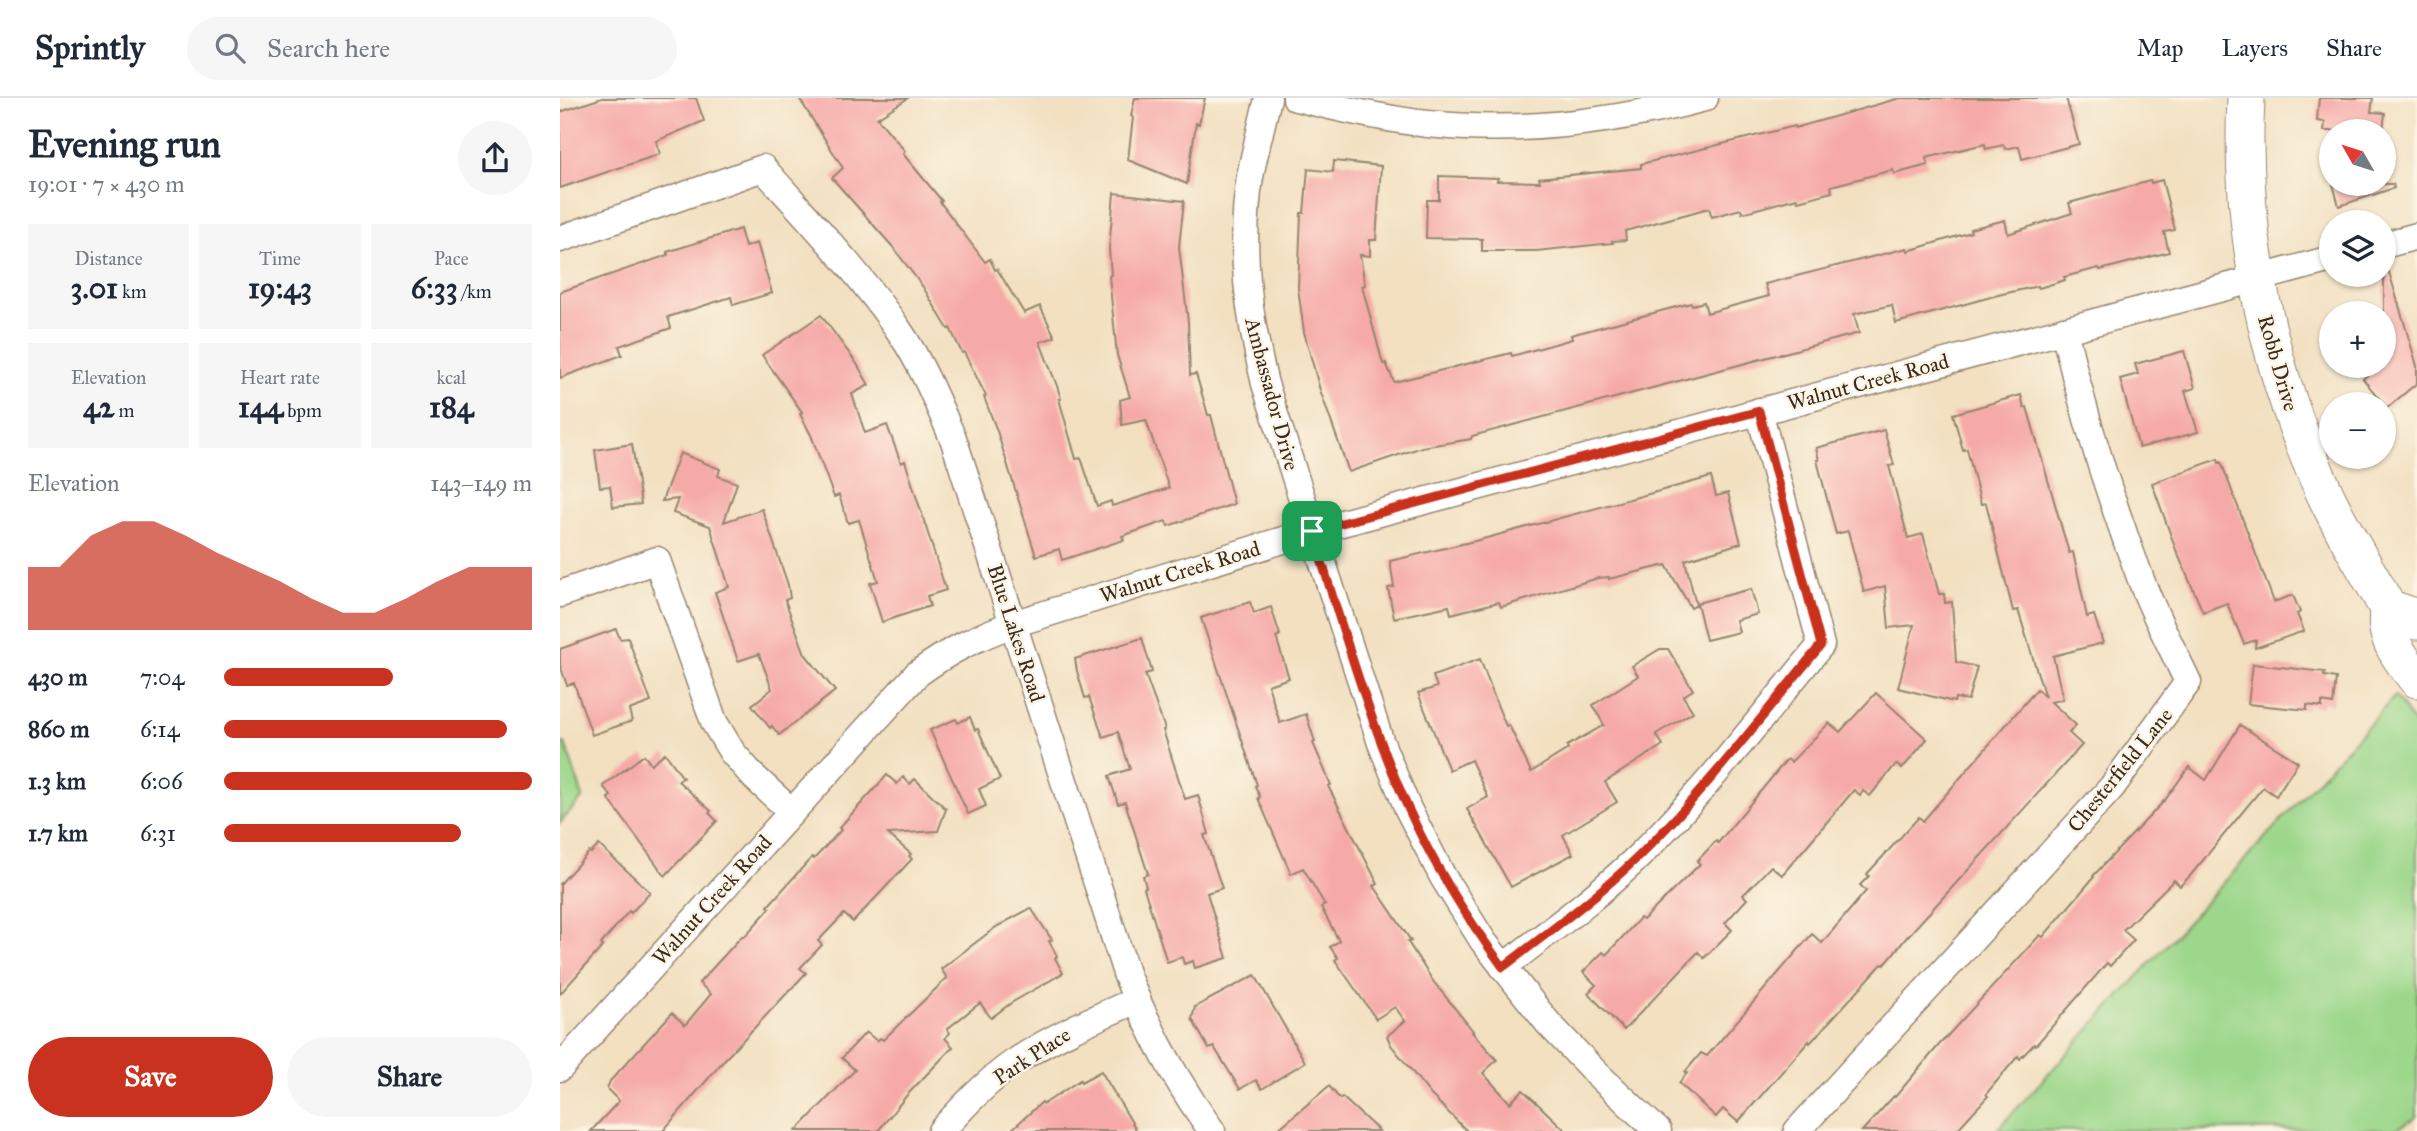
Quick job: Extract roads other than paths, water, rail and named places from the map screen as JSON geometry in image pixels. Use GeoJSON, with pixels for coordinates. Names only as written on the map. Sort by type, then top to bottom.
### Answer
{"type":"FeatureCollection","features":[{"type":"Feature","properties":{"kind":"main road","name":"Robb Drive"},"geometry":{"type":"LineString","coordinates":[[2246,98],[2246,200],[2256,279],[2272,350],[2296,425],[2327,497],[2402,614],[2388,630],[2396,649],[2417,680]]}},
{"type":"Feature","properties":{"kind":"street","name":"Ambassador Drive"},"geometry":{"type":"LineString","coordinates":[[1268,98],[1251,175],[1245,228],[1246,286],[1252,334],[1265,384],[1381,743],[1408,809],[1443,877],[1503,967],[1548,1023],[1598,1076],[1658,1131]]}},
{"type":"Feature","properties":{"kind":"street"},"geometry":{"type":"LineString","coordinates":[[1296,98],[1366,115],[1429,124],[1489,128],[1555,126],[1617,118],[1705,98]]}},
{"type":"Feature","properties":{"kind":"street","name":"Blue Lakes Road"},"geometry":{"type":"LineString","coordinates":[[560,239],[763,168],[869,289],[901,334],[930,386],[954,441],[1122,963],[1163,1056],[1212,1131]]}},
{"type":"Feature","properties":{"kind":"street"},"geometry":{"type":"LineString","coordinates":[[2396,242],[2417,236]]}},
{"type":"Feature","properties":{"kind":"street","name":"Walnut Creek Road"},"geometry":{"type":"LineString","coordinates":[[560,1068],[918,674],[945,653],[975,638],[1312,531],[2319,262]]}},
{"type":"Feature","properties":{"kind":"street","name":"Chesterfield Lane"},"geometry":{"type":"LineString","coordinates":[[1797,1131],[2112,787],[2188,682],[2144,588],[2108,488],[2078,389],[2064,330]]}},
{"type":"Feature","properties":{"kind":"street"},"geometry":{"type":"LineString","coordinates":[[1503,967],[1586,904],[1639,856],[1685,807],[1821,645],[1759,411]]}},
{"type":"Feature","properties":{"kind":"street"},"geometry":{"type":"LineString","coordinates":[[560,594],[657,560],[714,722],[732,752],[754,777],[792,812]]}},
{"type":"Feature","properties":{"kind":"street","name":"Park Place"},"geometry":{"type":"LineString","coordinates":[[941,1131],[972,1097],[1010,1066],[1049,1040],[1137,1000]]}}]}
